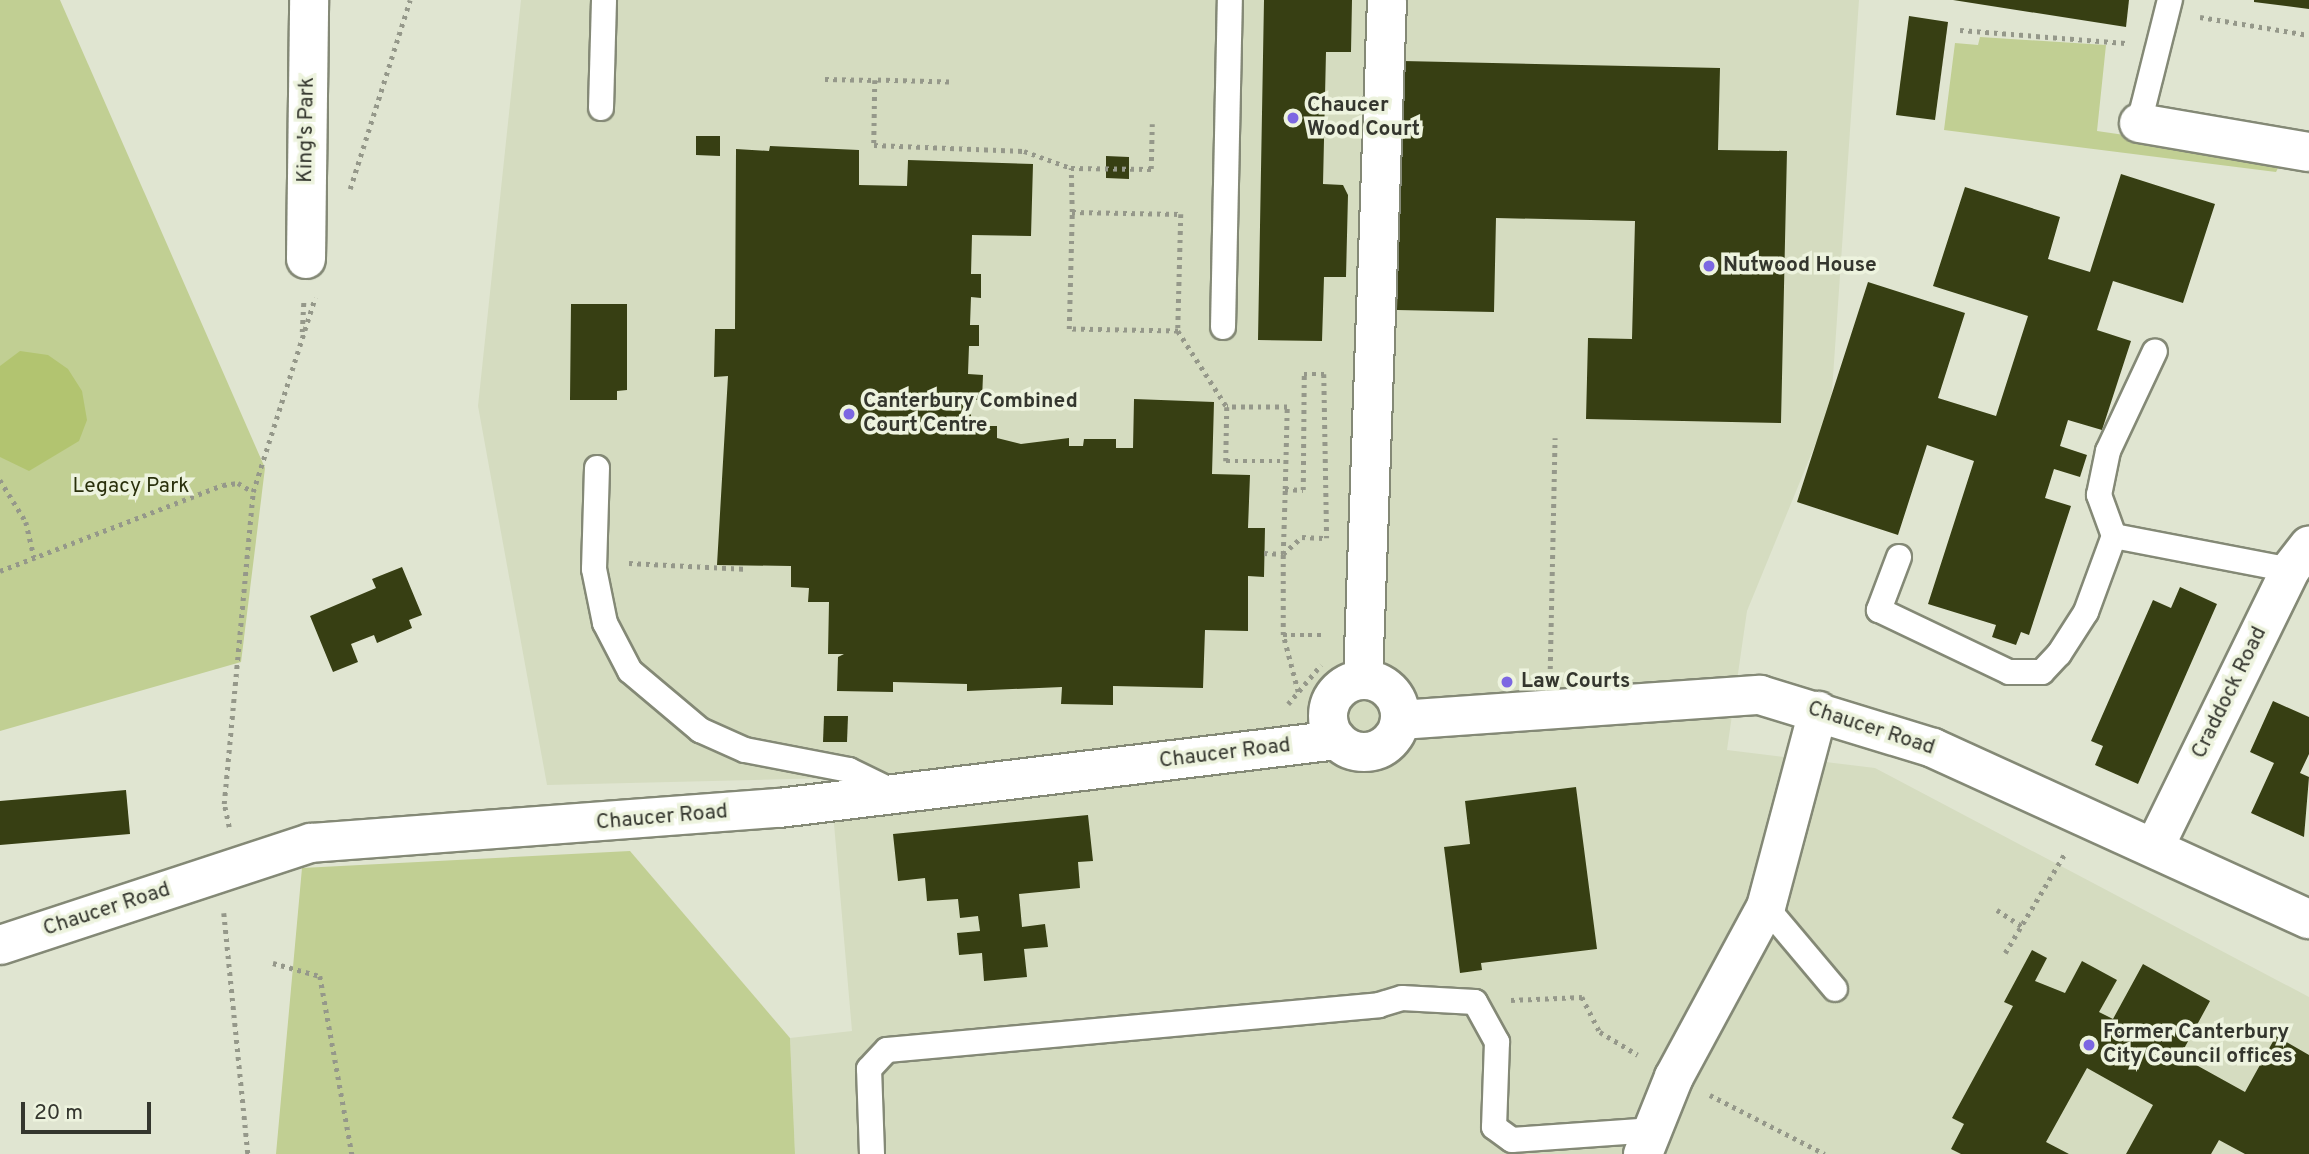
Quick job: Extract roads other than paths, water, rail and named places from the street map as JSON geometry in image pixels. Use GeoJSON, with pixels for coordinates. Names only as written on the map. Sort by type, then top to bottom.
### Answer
{"type":"FeatureCollection","features":[{"type":"Feature","properties":{"kind":"street","name":"King's Park"},"geometry":{"type":"LineString","coordinates":[[309,0],[312,273]]}},
{"type":"Feature","properties":{"kind":"street"},"geometry":{"type":"LineString","coordinates":[[1363,680],[1387,0]]}},
{"type":"Feature","properties":{"kind":"street"},"geometry":{"type":"LineString","coordinates":[[2139,123],[2309,152]]}},
{"type":"Feature","properties":{"kind":"street","name":"Craddock Road"},"geometry":{"type":"LineString","coordinates":[[2156,844],[2300,558]]}},
{"type":"Feature","properties":{"kind":"street"},"geometry":{"type":"LineString","coordinates":[[1337,740],[1329,705],[1339,690],[1363,680],[1393,694],[1400,720]]}},
{"type":"Feature","properties":{"kind":"street","name":"Chaucer Road"},"geometry":{"type":"LineString","coordinates":[[0,945],[311,842],[589,824],[897,793],[1337,740],[1354,751],[1380,749],[1400,720],[1551,712],[1760,695],[1818,710],[1933,748],[2156,844],[2309,919]]}},
{"type":"Feature","properties":{"kind":"street"},"geometry":{"type":"LineString","coordinates":[[1648,1142],[1674,1077],[1766,907],[1818,710]]}},
{"type":"Feature","properties":{"kind":"lane"},"geometry":{"type":"LineString","coordinates":[[601,108],[604,0]]}},
{"type":"Feature","properties":{"kind":"lane"},"geometry":{"type":"LineString","coordinates":[[1223,327],[1230,0]]}},
{"type":"Feature","properties":{"kind":"lane"},"geometry":{"type":"LineString","coordinates":[[2139,123],[2154,45],[2168,6]]}},
{"type":"Feature","properties":{"kind":"lane"},"geometry":{"type":"LineString","coordinates":[[1899,556],[1879,610],[2009,672],[2042,673],[2086,612],[2114,536],[2099,495],[2108,451],[2155,351]]}},
{"type":"Feature","properties":{"kind":"lane"},"geometry":{"type":"LineString","coordinates":[[597,468],[594,569],[605,623],[630,671],[700,730],[745,750],[849,770],[897,793]]}},
{"type":"Feature","properties":{"kind":"lane"},"geometry":{"type":"LineString","coordinates":[[2114,536],[2300,558]]}},
{"type":"Feature","properties":{"kind":"lane"},"geometry":{"type":"LineString","coordinates":[[1766,907],[1835,989]]}},
{"type":"Feature","properties":{"kind":"lane"},"geometry":{"type":"LineString","coordinates":[[872,1154],[869,1069],[887,1049],[1379,1005],[1402,998],[1475,1002],[1497,1042],[1494,1127],[1512,1140],[1648,1142]]}},
{"type":"Feature","properties":{"kind":"place","name":"Chaucer Wood Court"},"geometry":{"type":"Point","coordinates":[1293,118]}},
{"type":"Feature","properties":{"kind":"place","name":"Nutwood House"},"geometry":{"type":"Point","coordinates":[1709,266]}},
{"type":"Feature","properties":{"kind":"place","name":"Canterbury Combined Court Centre"},"geometry":{"type":"Point","coordinates":[849,414]}},
{"type":"Feature","properties":{"kind":"place","name":"Law Courts"},"geometry":{"type":"Point","coordinates":[1507,682]}},
{"type":"Feature","properties":{"kind":"place","name":"Former Canterbury City Council offices"},"geometry":{"type":"Point","coordinates":[2089,1045]}},
{"type":"Feature","properties":{"kind":"park label","name":"Legacy Park"},"geometry":{"type":"Point","coordinates":[131,487]}}]}
